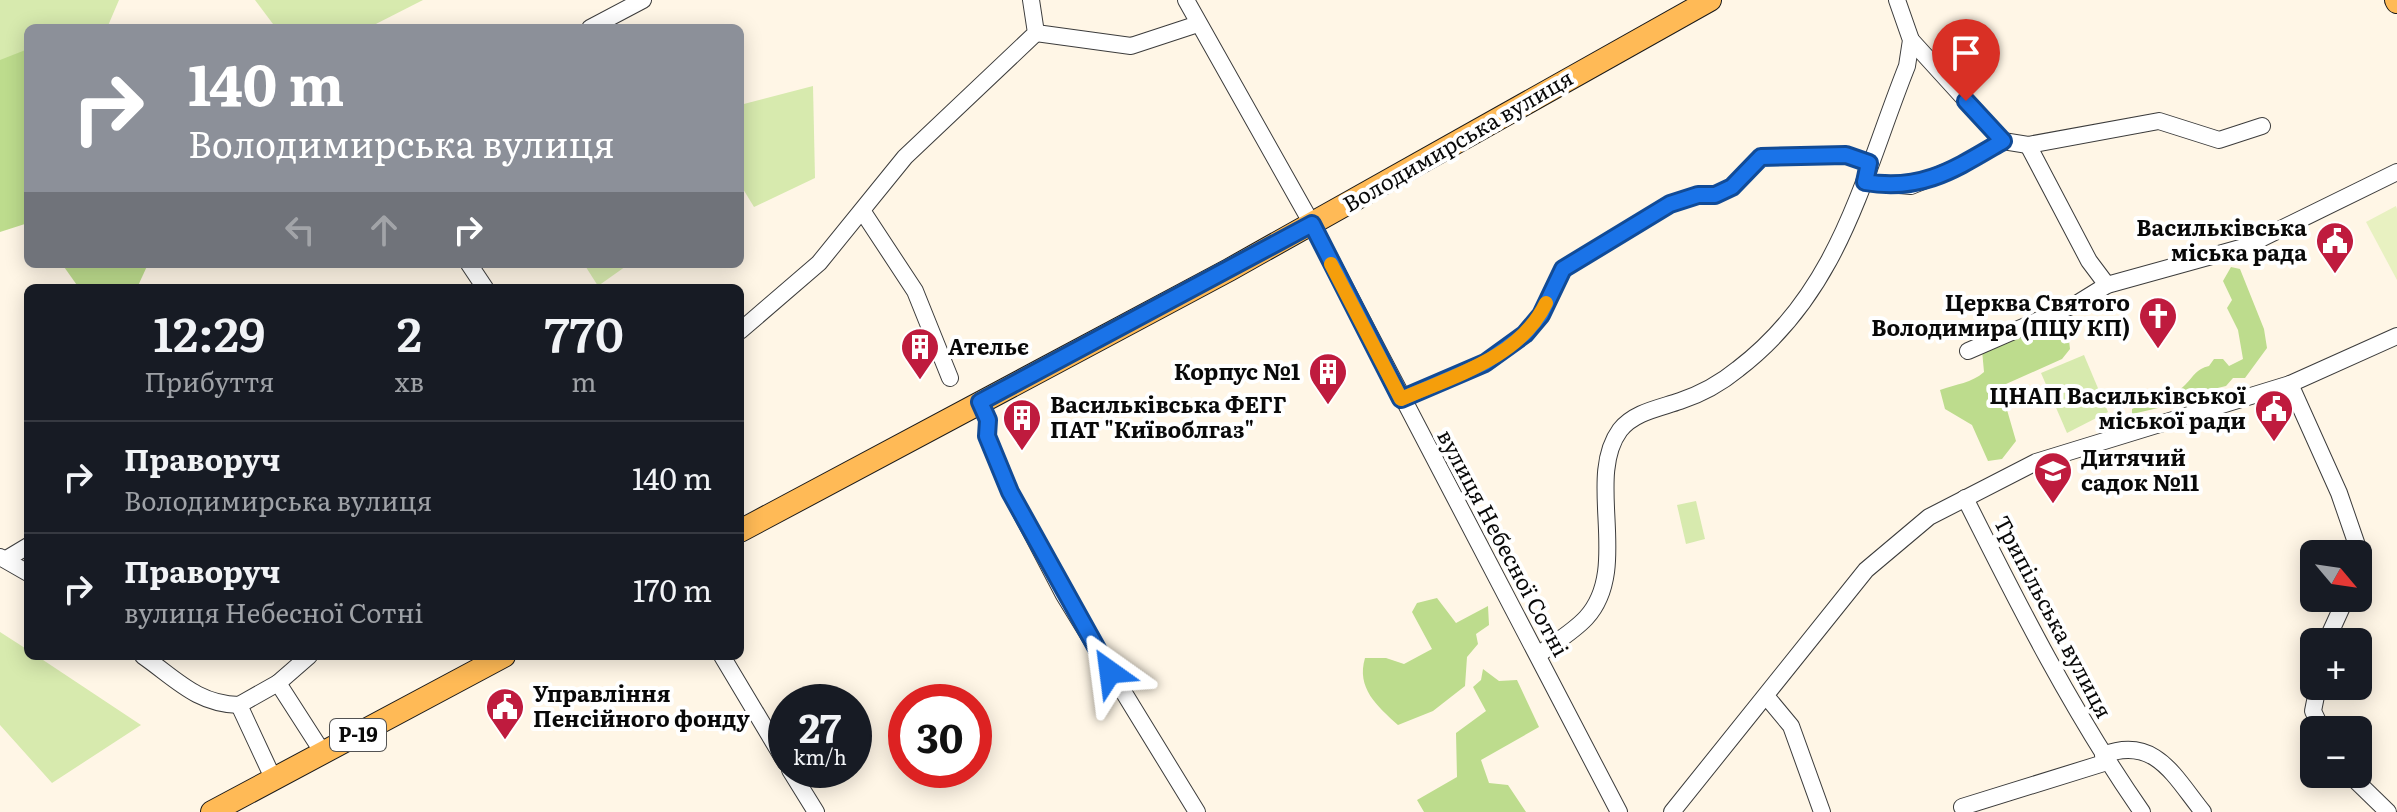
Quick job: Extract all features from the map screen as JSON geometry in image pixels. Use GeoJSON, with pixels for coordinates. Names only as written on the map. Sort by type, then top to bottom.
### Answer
{"type":"FeatureCollection","features":[{"type":"Feature","properties":{"kind":"main road","name":"Володимирська вулиця"},"geometry":{"type":"LineString","coordinates":[[744,529],[1312,224],[1710,0]]}},
{"type":"Feature","properties":{"kind":"main road","name":"Р-19"},"geometry":{"type":"LineString","coordinates":[[212,812],[497,660]]}},
{"type":"Feature","properties":{"kind":"street"},"geometry":{"type":"LineString","coordinates":[[598,24],[643,0]]}},
{"type":"Feature","properties":{"kind":"street"},"geometry":{"type":"LineString","coordinates":[[1031,0],[1036,33]]}},
{"type":"Feature","properties":{"kind":"street","name":"вулиця Небесної Сотні"},"geometry":{"type":"LineString","coordinates":[[1186,0],[1312,224],[1619,812]]}},
{"type":"Feature","properties":{"kind":"street"},"geometry":{"type":"LineString","coordinates":[[1897,0],[1911,40],[2003,141],[2028,145],[2159,121],[2219,140],[2262,126]]}},
{"type":"Feature","properties":{"kind":"street"},"geometry":{"type":"LineString","coordinates":[[1036,33],[1131,46],[1198,24]]}},
{"type":"Feature","properties":{"kind":"street"},"geometry":{"type":"LineString","coordinates":[[744,328],[819,263],[905,157],[1036,33]]}},
{"type":"Feature","properties":{"kind":"street"},"geometry":{"type":"LineString","coordinates":[[1538,655],[1588,616],[1598,596],[1607,559],[1607,467],[1620,430],[1634,418],[1718,383],[1772,338],[1801,308],[1829,266],[1865,182],[1869,163],[1907,66],[1911,40]]}},
{"type":"Feature","properties":{"kind":"street"},"geometry":{"type":"LineString","coordinates":[[1865,182],[1911,186],[1960,166],[2003,141]]}},
{"type":"Feature","properties":{"kind":"street"},"geometry":{"type":"LineString","coordinates":[[2028,145],[2030,154],[2089,261],[2107,285]]}},
{"type":"Feature","properties":{"kind":"street"},"geometry":{"type":"LineString","coordinates":[[1401,399],[1485,363],[1525,334],[1541,315],[1563,269],[1670,204],[1698,195],[1715,195],[1732,187],[1761,157],[1846,155],[1869,163]]}},
{"type":"Feature","properties":{"kind":"street"},"geometry":{"type":"LineString","coordinates":[[1968,351],[2078,303],[2107,285],[2244,247],[2397,172]]}},
{"type":"Feature","properties":{"kind":"street"},"geometry":{"type":"LineString","coordinates":[[863,212],[915,291],[950,378]]}},
{"type":"Feature","properties":{"kind":"street"},"geometry":{"type":"LineString","coordinates":[[1672,812],[1866,570],[1929,517],[2036,462],[2290,384],[2397,336]]}},
{"type":"Feature","properties":{"kind":"street"},"geometry":{"type":"LineString","coordinates":[[2290,384],[2339,493],[2355,540]]}},
{"type":"Feature","properties":{"kind":"street"},"geometry":{"type":"LineString","coordinates":[[980,402],[988,420],[987,436],[1010,492],[1064,595],[1197,812]]}},
{"type":"Feature","properties":{"kind":"street","name":"Трипільська вулиця"},"geometry":{"type":"LineString","coordinates":[[1965,498],[2031,632],[2105,759],[2142,812]]}},
{"type":"Feature","properties":{"kind":"street"},"geometry":{"type":"LineString","coordinates":[[4,558],[24,548]]}},
{"type":"Feature","properties":{"kind":"street"},"geometry":{"type":"LineString","coordinates":[[4,558],[24,570]]}},
{"type":"Feature","properties":{"kind":"street"},"geometry":{"type":"LineString","coordinates":[[149,660],[215,704],[239,705],[278,683],[304,660]]}},
{"type":"Feature","properties":{"kind":"street"},"geometry":{"type":"LineString","coordinates":[[724,660],[768,733]]}},
{"type":"Feature","properties":{"kind":"street"},"geometry":{"type":"LineString","coordinates":[[278,683],[323,753]]}},
{"type":"Feature","properties":{"kind":"street"},"geometry":{"type":"LineString","coordinates":[[1766,696],[1791,726],[1822,812]]}},
{"type":"Feature","properties":{"kind":"street"},"geometry":{"type":"LineString","coordinates":[[239,705],[273,778]]}},
{"type":"Feature","properties":{"kind":"street"},"geometry":{"type":"LineString","coordinates":[[1962,807],[2135,748],[2160,758],[2203,812]]}},
{"type":"Feature","properties":{"kind":"street"},"geometry":{"type":"LineString","coordinates":[[801,788],[816,812]]}},
{"type":"Feature","properties":{"kind":"street"},"geometry":{"type":"LineString","coordinates":[[2363,788],[2388,812]]}},
{"type":"Feature","properties":{"kind":"green space"},"geometry":{"type":"Polygon","coordinates":[[[0,0],[119,0],[109,24],[24,24],[24,192],[0,208],[0,0]]]}},
{"type":"Feature","properties":{"kind":"green space"},"geometry":{"type":"Polygon","coordinates":[[[255,0],[423,0],[376,24],[273,24],[255,0]]]}},
{"type":"Feature","properties":{"kind":"green space"},"geometry":{"type":"Polygon","coordinates":[[[24,51],[24,224],[0,232],[0,60],[24,51]]]}},
{"type":"Feature","properties":{"kind":"green space"},"geometry":{"type":"Polygon","coordinates":[[[813,86],[815,178],[754,207],[744,191],[744,104],[813,86]]]}},
{"type":"Feature","properties":{"kind":"green space"},"geometry":{"type":"Polygon","coordinates":[[[2396,206],[2397,209],[2397,280],[2366,222],[2396,206]]]}},
{"type":"Feature","properties":{"kind":"green space"},"geometry":{"type":"Polygon","coordinates":[[[2231,267],[2240,269],[2264,329],[2267,348],[2245,378],[2233,378],[2226,386],[2205,391],[2189,401],[2132,414],[2132,409],[2180,389],[2214,359],[2223,359],[2229,366],[2243,359],[2238,330],[2227,308],[2232,300],[2223,281],[2231,267]]]}},
{"type":"Feature","properties":{"kind":"green space"},"geometry":{"type":"Polygon","coordinates":[[[65,268],[146,268],[139,284],[76,284],[65,268]]]}},
{"type":"Feature","properties":{"kind":"green space"},"geometry":{"type":"Polygon","coordinates":[[[587,268],[623,268],[601,284],[597,284],[587,268]]]}},
{"type":"Feature","properties":{"kind":"green space"},"geometry":{"type":"Polygon","coordinates":[[[2057,316],[2068,332],[2070,349],[2062,359],[2006,384],[2003,396],[2016,441],[2002,459],[1988,461],[1972,425],[1945,409],[1940,390],[1969,381],[1984,372],[1982,350],[2057,316]]]}},
{"type":"Feature","properties":{"kind":"green space"},"geometry":{"type":"Polygon","coordinates":[[[2084,355],[2108,412],[2067,433],[2041,373],[2084,355]]]}},
{"type":"Feature","properties":{"kind":"green space"},"geometry":{"type":"Polygon","coordinates":[[[1696,501],[1705,539],[1686,544],[1677,505],[1696,501]]]}},
{"type":"Feature","properties":{"kind":"green space"},"geometry":{"type":"Polygon","coordinates":[[[1437,598],[1456,623],[1488,606],[1489,625],[1476,634],[1478,644],[1467,657],[1465,686],[1433,711],[1398,725],[1370,696],[1363,678],[1365,658],[1386,658],[1404,664],[1432,649],[1412,612],[1417,603],[1437,598]]]}},
{"type":"Feature","properties":{"kind":"green space"},"geometry":{"type":"Polygon","coordinates":[[[0,632],[24,647],[24,660],[43,660],[141,725],[52,783],[0,725],[0,632]]]}},
{"type":"Feature","properties":{"kind":"green space"},"geometry":{"type":"Polygon","coordinates":[[[1483,669],[1499,681],[1517,680],[1539,727],[1481,760],[1489,783],[1508,785],[1526,812],[1424,812],[1417,800],[1457,777],[1456,733],[1486,711],[1473,687],[1481,680],[1483,669]]]}},
{"type":"Feature","properties":{"kind":"slow traffic"},"geometry":{"type":"LineString","coordinates":[[1331,264],[1401,399],[1485,363],[1525,334],[1541,315],[1546,303]]}},
{"type":"Feature","properties":{"kind":"place","name":"Васильківська міська рада"},"geometry":{"type":"Point","coordinates":[2335,275]}},
{"type":"Feature","properties":{"kind":"place","name":"Церква Святого Володимира (ПЦУ КП)"},"geometry":{"type":"Point","coordinates":[2158,350]}},
{"type":"Feature","properties":{"kind":"place","name":"Ательє"},"geometry":{"type":"Point","coordinates":[920,381]}},
{"type":"Feature","properties":{"kind":"place","name":"Корпус №1"},"geometry":{"type":"Point","coordinates":[1328,406]}},
{"type":"Feature","properties":{"kind":"place","name":"ЦНАП Васильківської міської ради"},"geometry":{"type":"Point","coordinates":[2274,443]}},
{"type":"Feature","properties":{"kind":"place","name":"Васильківська ФЕГГ ПАТ \"Київоблгаз\""},"geometry":{"type":"Point","coordinates":[1022,452]}},
{"type":"Feature","properties":{"kind":"place","name":"Дитячий садок №11"},"geometry":{"type":"Point","coordinates":[2053,505]}},
{"type":"Feature","properties":{"kind":"place","name":"Управління Пенсійного фонду"},"geometry":{"type":"Point","coordinates":[505,741]}},
{"type":"Feature","properties":{"kind":"route"},"geometry":{"type":"LineString","coordinates":[[1110,672],[1064,595],[1010,492],[987,436],[988,420],[980,402],[1312,224],[1401,399],[1485,363],[1525,334],[1541,315],[1563,269],[1670,204],[1698,195],[1715,195],[1732,187],[1761,157],[1846,155],[1869,163],[1865,182],[1891,187],[1911,186],[1960,166],[2003,141],[1966,101]]}}]}
